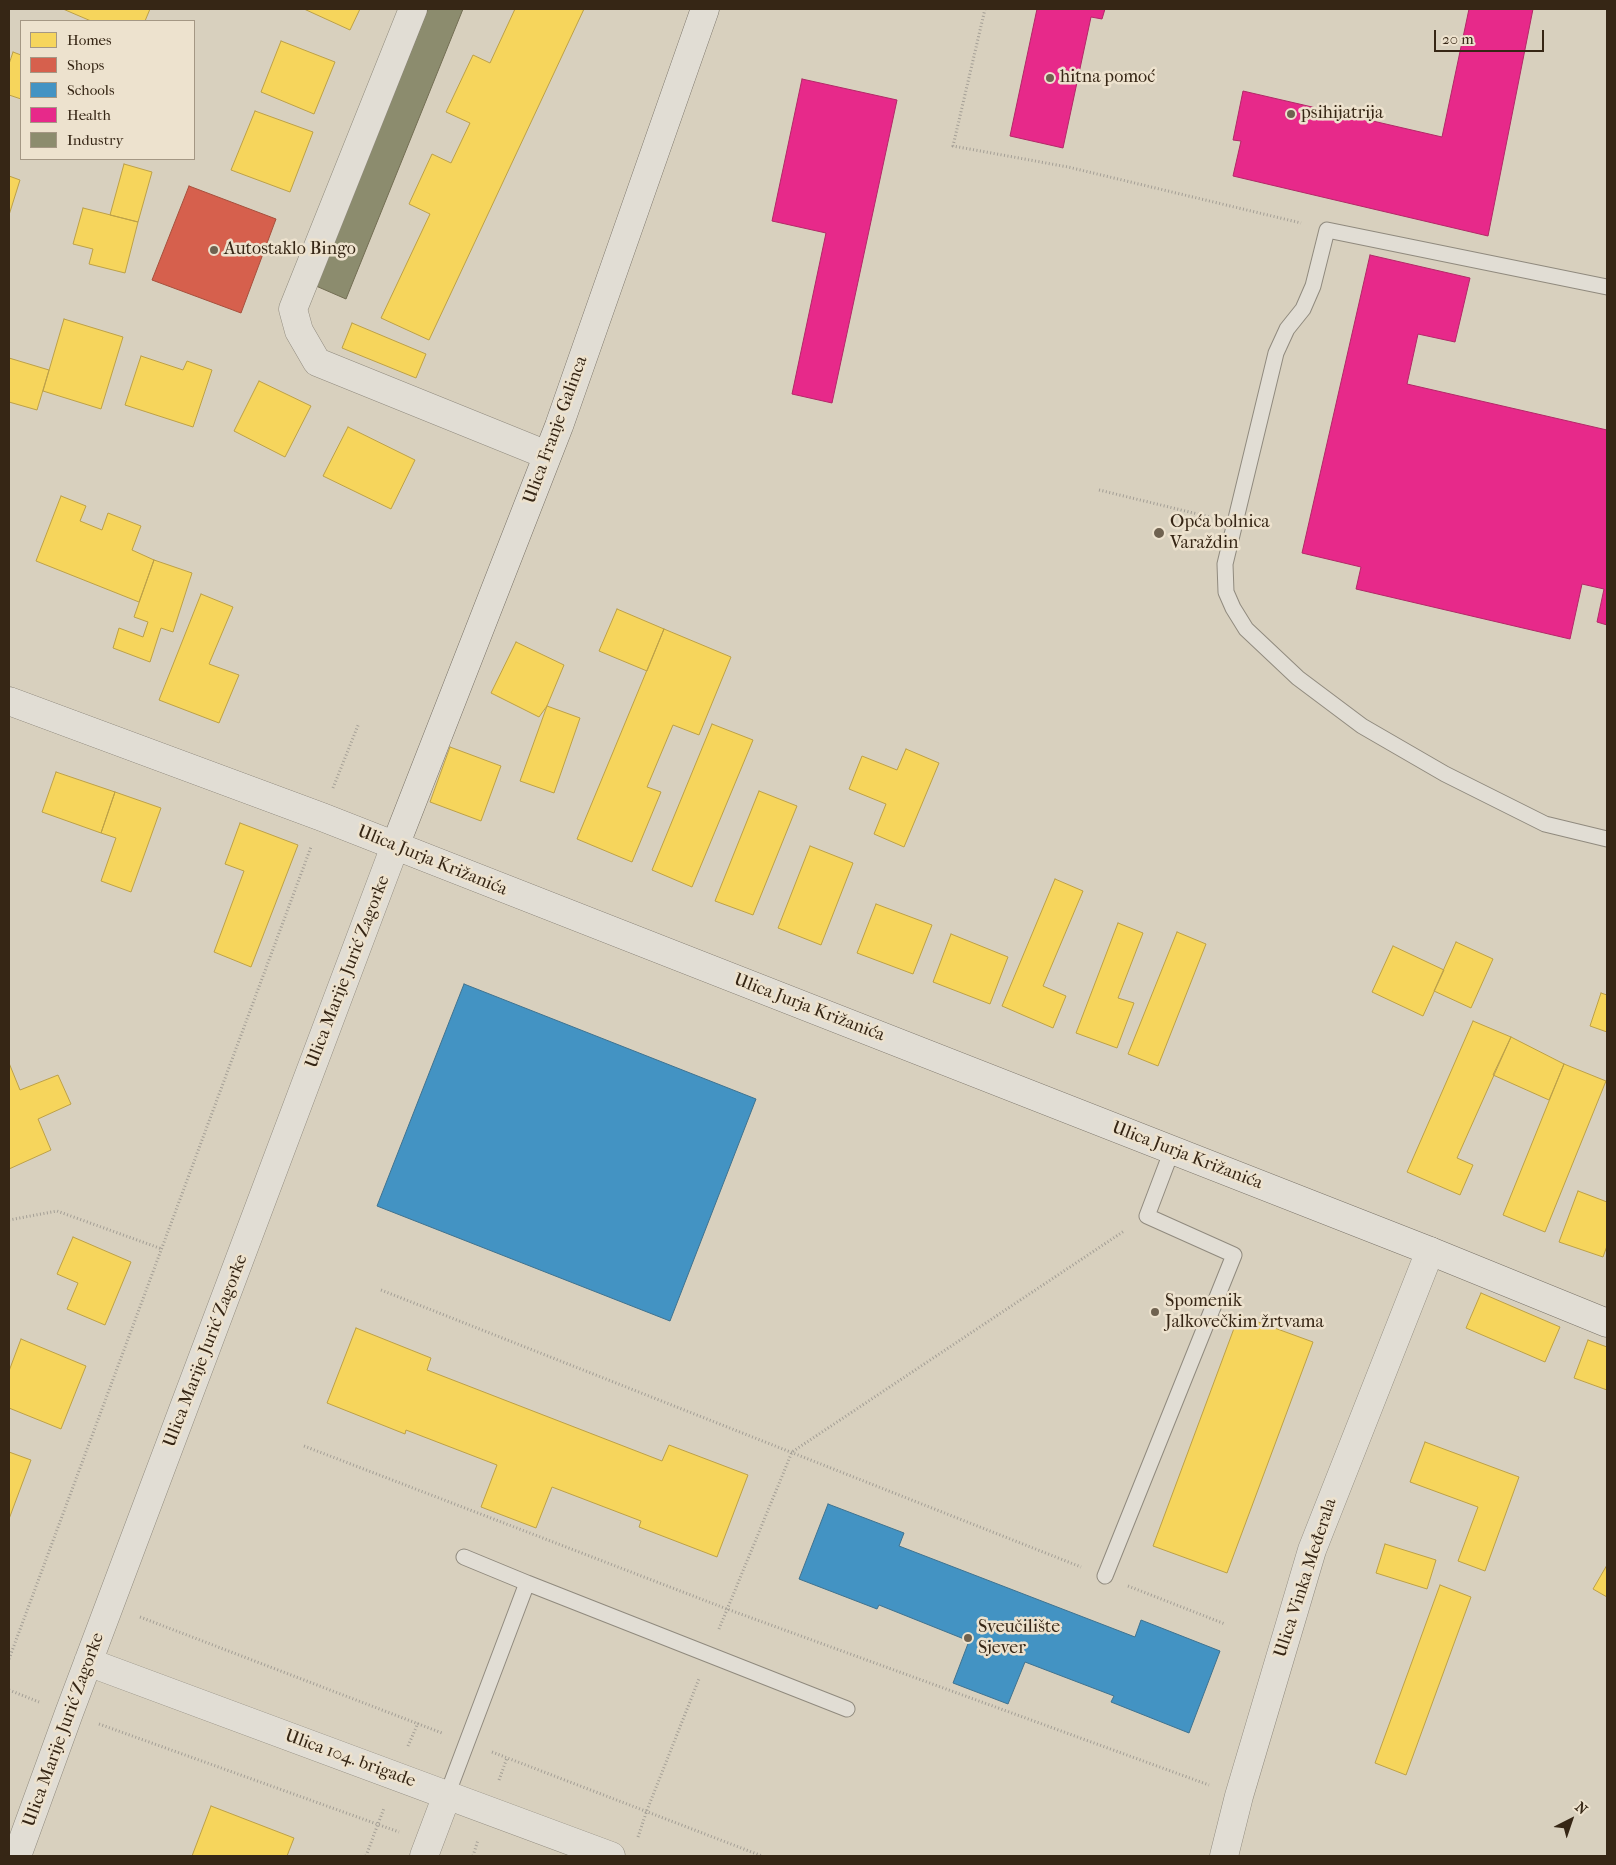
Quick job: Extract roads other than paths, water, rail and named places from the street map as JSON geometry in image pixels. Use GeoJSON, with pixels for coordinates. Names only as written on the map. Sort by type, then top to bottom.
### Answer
{"type":"FeatureCollection","features":[{"type":"Feature","properties":{"kind":"street"},"geometry":{"type":"LineString","coordinates":[[413,9],[293,309],[299,331],[317,362],[547,455]]}},
{"type":"Feature","properties":{"kind":"street","name":"Ulica Franje Galinca"},"geometry":{"type":"LineString","coordinates":[[395,846],[559,426],[705,9]]}},
{"type":"Feature","properties":{"kind":"street","name":"Ulica Jurja Križanića"},"geometry":{"type":"LineString","coordinates":[[9,701],[322,817],[1430,1251],[1607,1323]]}},
{"type":"Feature","properties":{"kind":"street","name":"Ulica Marije Jurić Zagorke"},"geometry":{"type":"LineString","coordinates":[[18,1856],[88,1662],[395,846]]}},
{"type":"Feature","properties":{"kind":"street","name":"Ulica Vinka Međerala"},"geometry":{"type":"LineString","coordinates":[[1224,1856],[1239,1796],[1312,1550],[1430,1251]]}},
{"type":"Feature","properties":{"kind":"street","name":"Ulica 104. brigade"},"geometry":{"type":"LineString","coordinates":[[88,1662],[611,1856]]}},
{"type":"Feature","properties":{"kind":"street"},"geometry":{"type":"LineString","coordinates":[[427,1850],[447,1795]]}},
{"type":"Feature","properties":{"kind":"lane"},"geometry":{"type":"LineString","coordinates":[[1607,287],[1326,230],[1313,286],[1303,309],[1287,329],[1276,353],[1225,564],[1226,592],[1246,629],[1298,678],[1362,726],[1445,774],[1545,824],[1607,839]]}},
{"type":"Feature","properties":{"kind":"lane"},"geometry":{"type":"LineString","coordinates":[[1106,1576],[1234,1255],[1146,1216],[1172,1150]]}},
{"type":"Feature","properties":{"kind":"lane"},"geometry":{"type":"LineString","coordinates":[[464,1556],[847,1709]]}},
{"type":"Feature","properties":{"kind":"lane"},"geometry":{"type":"LineString","coordinates":[[447,1795],[528,1583]]}},
{"type":"Feature","properties":{"kind":"place","name":"hitna pomoć"},"geometry":{"type":"Point","coordinates":[1050,78]}},
{"type":"Feature","properties":{"kind":"place","name":"psihijatrija"},"geometry":{"type":"Point","coordinates":[1291,114]}},
{"type":"Feature","properties":{"kind":"place","name":"Autostaklo Bingo"},"geometry":{"type":"Point","coordinates":[214,250]}},
{"type":"Feature","properties":{"kind":"place","name":"Opća bolnica Varaždin"},"geometry":{"type":"Point","coordinates":[1159,533]}},
{"type":"Feature","properties":{"kind":"place","name":"Spomenik Jalkovečkim žrtvama"},"geometry":{"type":"Point","coordinates":[1155,1312]}},
{"type":"Feature","properties":{"kind":"place","name":"Sveučilište Sjever"},"geometry":{"type":"Point","coordinates":[968,1638]}}]}
